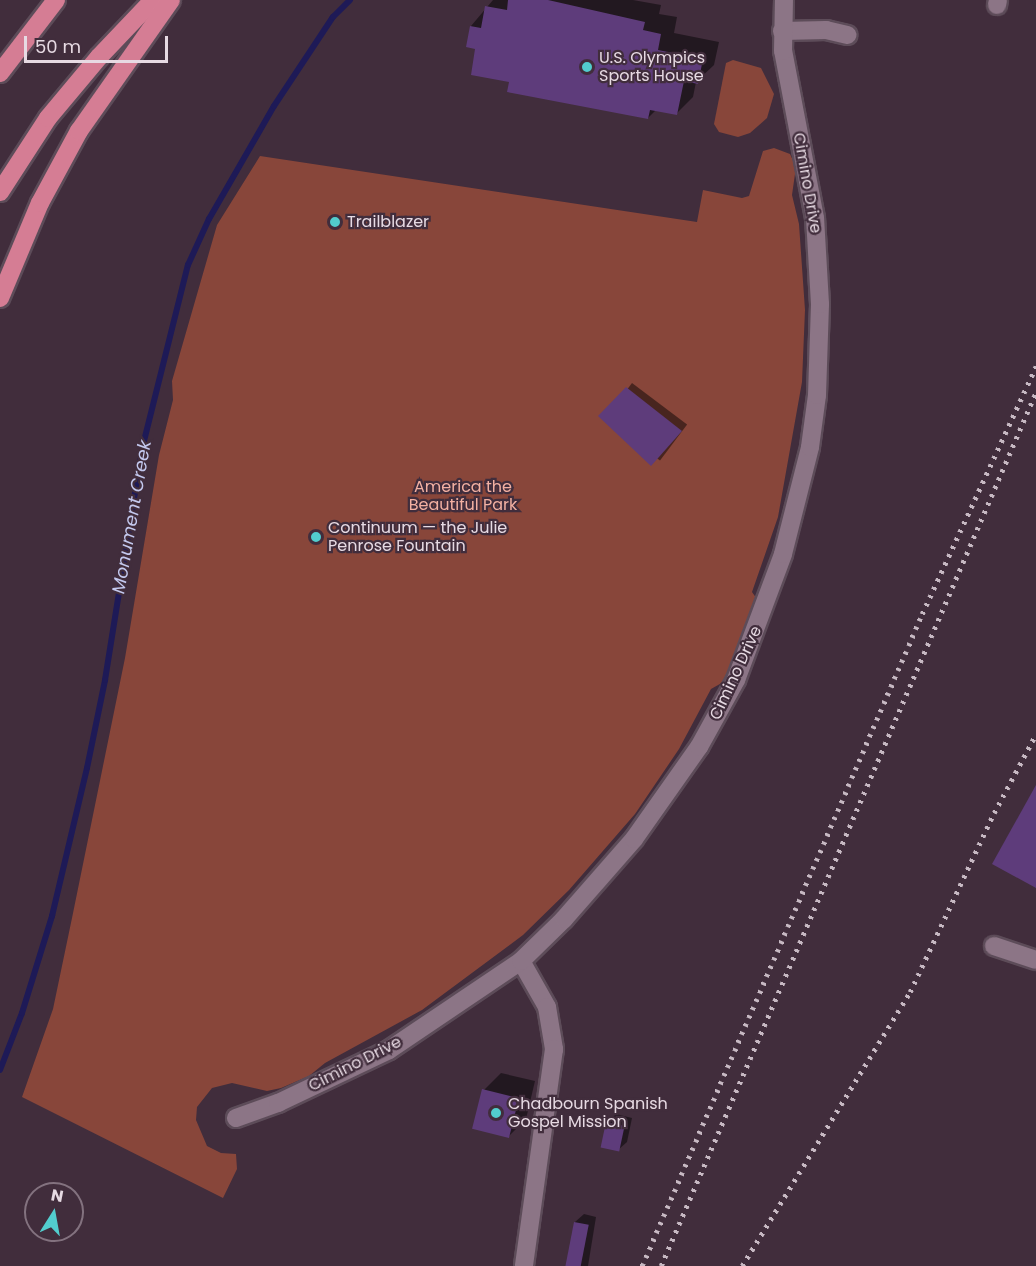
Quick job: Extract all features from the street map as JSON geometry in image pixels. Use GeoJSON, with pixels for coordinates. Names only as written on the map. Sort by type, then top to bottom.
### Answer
{"type":"FeatureCollection","features":[{"type":"Feature","properties":{"kind":"highway"},"geometry":{"type":"LineString","coordinates":[[0,73],[56,0]]}},
{"type":"Feature","properties":{"kind":"highway"},"geometry":{"type":"LineString","coordinates":[[0,192],[48,118],[99,57],[153,0]]}},
{"type":"Feature","properties":{"kind":"highway"},"geometry":{"type":"LineString","coordinates":[[0,298],[40,203],[79,131],[171,0]]}},
{"type":"Feature","properties":{"kind":"street","name":"Cimino Drive"},"geometry":{"type":"LineString","coordinates":[[236,1118],[278,1103],[389,1050],[521,961],[606,873],[699,747],[736,680],[790,531],[815,406],[820,304],[815,218],[790,98],[782,31],[784,0]]}},
{"type":"Feature","properties":{"kind":"street"},"geometry":{"type":"LineString","coordinates":[[782,31],[826,30],[847,35]]}},
{"type":"Feature","properties":{"kind":"street"},"geometry":{"type":"LineString","coordinates":[[994,946],[1036,960]]}},
{"type":"Feature","properties":{"kind":"street"},"geometry":{"type":"LineString","coordinates":[[521,961],[547,1007],[554,1049],[524,1266]]}},
{"type":"Feature","properties":{"kind":"green space"},"geometry":{"type":"Polygon","coordinates":[[[733,60],[761,68],[774,94],[767,118],[750,133],[738,137],[719,132],[714,124],[726,63],[733,60]]]}},
{"type":"Feature","properties":{"kind":"green space","name":"America the Beautiful Park"},"geometry":{"type":"Polygon","coordinates":[[[774,148],[790,154],[796,167],[792,195],[799,224],[805,310],[802,382],[778,517],[752,592],[759,602],[727,680],[711,689],[679,749],[635,814],[569,890],[523,935],[422,1010],[325,1063],[309,1076],[281,1088],[267,1091],[232,1083],[212,1088],[197,1107],[196,1120],[207,1146],[221,1153],[236,1154],[237,1169],[223,1198],[22,1097],[53,1009],[125,658],[159,455],[173,400],[172,381],[217,225],[260,156],[697,222],[703,190],[742,198],[749,196],[763,151],[774,148]]]}},
{"type":"Feature","properties":{"kind":"building","name":"U.S. Olympics Sports House"},"geometry":{"type":"Polygon","coordinates":[[[508,0],[548,0],[645,22],[643,30],[661,34],[658,50],[703,59],[698,84],[684,81],[677,115],[650,110],[648,119],[507,92],[509,82],[471,75],[475,49],[466,47],[470,26],[481,28],[485,6],[507,10],[508,0]]]}},
{"type":"Feature","properties":{"kind":"building"},"geometry":{"type":"Polygon","coordinates":[[[626,387],[682,431],[651,466],[598,416],[626,387]]]}},
{"type":"Feature","properties":{"kind":"building"},"geometry":{"type":"Polygon","coordinates":[[[1036,785],[1036,888],[992,864],[1036,785]]]}},
{"type":"Feature","properties":{"kind":"building","name":"Chadbourn Spanish Gospel Mission"},"geometry":{"type":"Polygon","coordinates":[[[482,1089],[519,1098],[509,1138],[472,1129],[482,1089]]]}},
{"type":"Feature","properties":{"kind":"building"},"geometry":{"type":"Polygon","coordinates":[[[606,1122],[625,1126],[619,1151],[601,1147],[606,1122]]]}},
{"type":"Feature","properties":{"kind":"building"},"geometry":{"type":"Polygon","coordinates":[[[574,1222],[589,1225],[581,1266],[565,1266],[574,1222]]]}},
{"type":"Feature","properties":{"kind":"waterway","name":"Monument Creek"},"geometry":{"type":"LineString","coordinates":[[0,1070],[22,1013],[52,916],[87,768],[105,680],[142,449],[188,265],[209,219],[274,106],[333,17],[350,0]]}},
{"type":"Feature","properties":{"kind":"railway"},"geometry":{"type":"LineString","coordinates":[[642,1266],[922,614],[1036,366]]}},
{"type":"Feature","properties":{"kind":"railway"},"geometry":{"type":"LineString","coordinates":[[661,1266],[1036,392]]}},
{"type":"Feature","properties":{"kind":"railway"},"geometry":{"type":"LineString","coordinates":[[742,1266],[910,992],[994,813],[1036,734]]}},
{"type":"Feature","properties":{"kind":"place","name":"U.S. Olympics Sports House"},"geometry":{"type":"Point","coordinates":[587,67]}},
{"type":"Feature","properties":{"kind":"place","name":"Trailblazer"},"geometry":{"type":"Point","coordinates":[335,222]}},
{"type":"Feature","properties":{"kind":"place","name":"Continuum — the Julie Penrose Fountain"},"geometry":{"type":"Point","coordinates":[316,537]}},
{"type":"Feature","properties":{"kind":"place","name":"Chadbourn Spanish Gospel Mission"},"geometry":{"type":"Point","coordinates":[496,1113]}}]}
